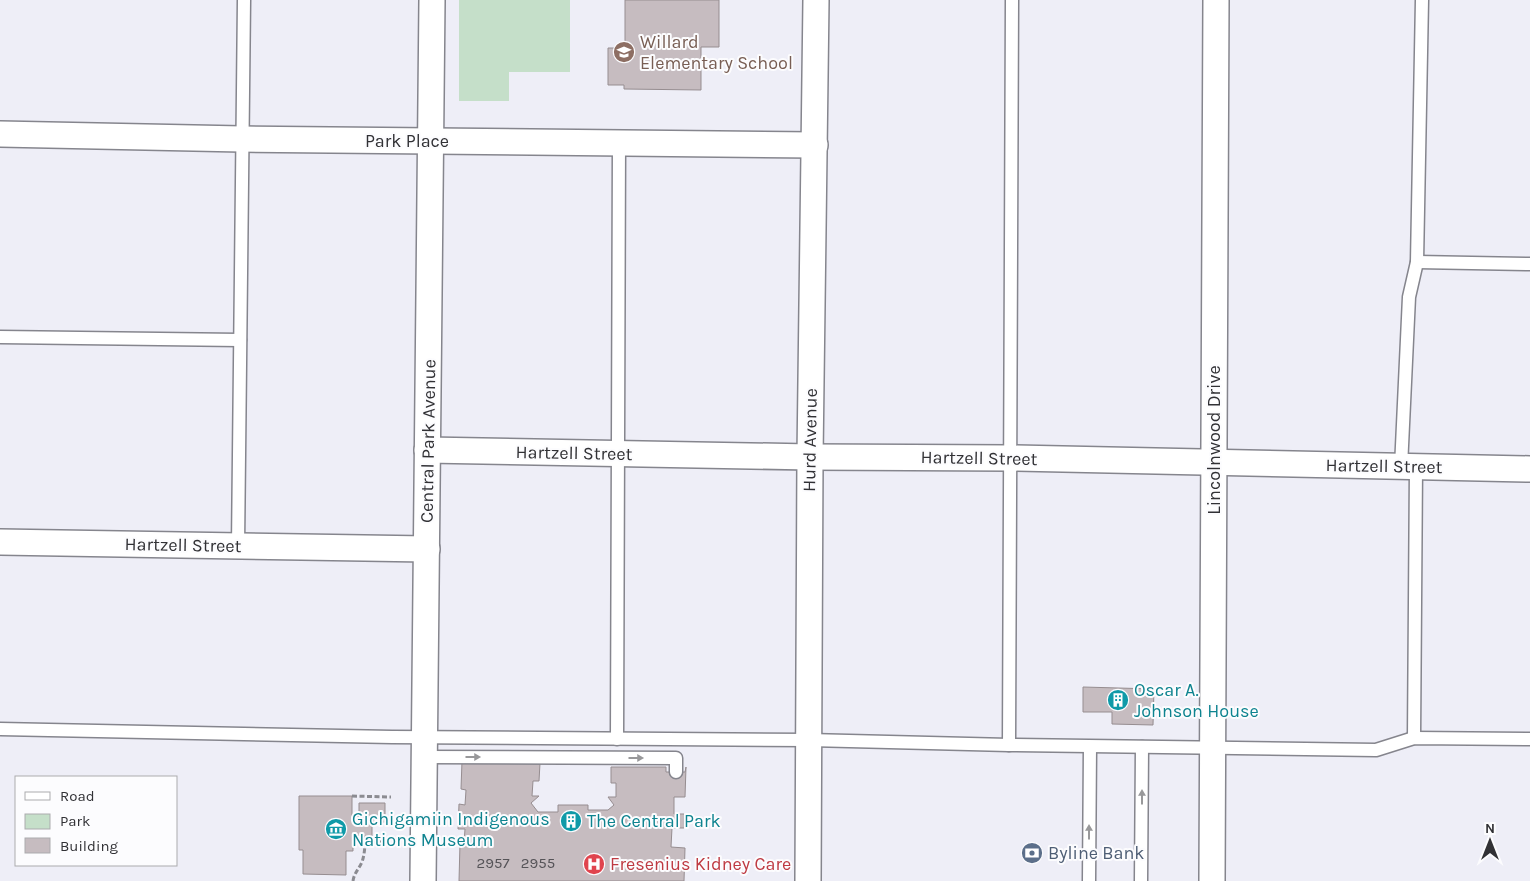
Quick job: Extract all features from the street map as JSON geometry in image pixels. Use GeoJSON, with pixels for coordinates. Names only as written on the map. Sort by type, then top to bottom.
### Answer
{"type":"FeatureCollection","features":[{"type":"Feature","properties":{"kind":"street","name":"Central Park Avenue"},"geometry":{"type":"LineString","coordinates":[[423,881],[432,0]]}},
{"type":"Feature","properties":{"kind":"street","name":"Hurd Avenue"},"geometry":{"type":"LineString","coordinates":[[808,881],[810,457],[816,0]]}},
{"type":"Feature","properties":{"kind":"street","name":"Lincolnwood Drive"},"geometry":{"type":"LineString","coordinates":[[1212,881],[1216,0]]}},
{"type":"Feature","properties":{"kind":"street","name":"Park Place"},"geometry":{"type":"LineString","coordinates":[[0,134],[242,139],[814,145]]}},
{"type":"Feature","properties":{"kind":"street","name":"Hartzell Street"},"geometry":{"type":"LineString","coordinates":[[428,450],[810,457],[1011,458],[1530,468]]}},
{"type":"Feature","properties":{"kind":"street","name":"Hartzell Street"},"geometry":{"type":"LineString","coordinates":[[0,542],[426,549]]}},
{"type":"Feature","properties":{"kind":"lane"},"geometry":{"type":"LineString","coordinates":[[238,546],[244,0]]}},
{"type":"Feature","properties":{"kind":"lane"},"geometry":{"type":"LineString","coordinates":[[1009,745],[1012,0]]}},
{"type":"Feature","properties":{"kind":"lane"},"geometry":{"type":"LineString","coordinates":[[1414,738],[1409,467],[1409,297],[1417,262],[1422,0]]}},
{"type":"Feature","properties":{"kind":"lane"},"geometry":{"type":"LineString","coordinates":[[617,739],[620,143]]}},
{"type":"Feature","properties":{"kind":"lane"},"geometry":{"type":"LineString","coordinates":[[1417,262],[1530,264]]}},
{"type":"Feature","properties":{"kind":"lane"},"geometry":{"type":"LineString","coordinates":[[0,337],[240,340]]}},
{"type":"Feature","properties":{"kind":"lane"},"geometry":{"type":"LineString","coordinates":[[0,729],[676,758],[676,772]]}},
{"type":"Feature","properties":{"kind":"lane"},"geometry":{"type":"LineString","coordinates":[[424,747],[617,739],[809,740],[1142,748],[1376,750],[1414,738],[1530,738]]}},
{"type":"Feature","properties":{"kind":"lane"},"geometry":{"type":"LineString","coordinates":[[1089,881],[1090,747]]}},
{"type":"Feature","properties":{"kind":"lane"},"geometry":{"type":"LineString","coordinates":[[1141,881],[1142,748]]}},
{"type":"Feature","properties":{"kind":"path"},"geometry":{"type":"LineString","coordinates":[[352,796],[391,797]]}},
{"type":"Feature","properties":{"kind":"path"},"geometry":{"type":"LineString","coordinates":[[353,881],[354,874],[365,854],[365,836]]}},
{"type":"Feature","properties":{"kind":"path"},"geometry":{"type":"LineString","coordinates":[[365,842],[390,842]]}},
{"type":"Feature","properties":{"kind":"green space"},"geometry":{"type":"Polygon","coordinates":[[[459,0],[570,0],[570,72],[509,72],[509,101],[459,101],[459,0]]]}},
{"type":"Feature","properties":{"kind":"building"},"geometry":{"type":"Polygon","coordinates":[[[625,0],[719,0],[719,47],[701,47],[701,90],[624,89],[624,85],[608,85],[608,48],[625,48],[625,0]]]}},
{"type":"Feature","properties":{"kind":"building","name":"Oscar A. Johnson House"},"geometry":{"type":"Polygon","coordinates":[[[1083,687],[1154,689],[1153,725],[1112,724],[1112,712],[1083,712],[1083,687]]]}},
{"type":"Feature","properties":{"kind":"building","name":"The Central Park"},"geometry":{"type":"Polygon","coordinates":[[[462,761],[540,763],[539,781],[533,781],[532,796],[539,796],[531,803],[538,812],[558,812],[558,805],[588,805],[588,810],[608,810],[614,805],[608,797],[616,797],[616,783],[611,783],[611,767],[666,767],[666,772],[685,772],[686,767],[685,797],[674,797],[674,814],[684,814],[684,828],[672,828],[671,847],[685,848],[684,881],[459,881],[460,843],[464,843],[465,829],[458,829],[459,804],[465,805],[466,790],[461,789],[462,761]]]}},
{"type":"Feature","properties":{"kind":"building","name":"Gichigamiin Indigenous Nations Museum"},"geometry":{"type":"Polygon","coordinates":[[[299,796],[352,796],[352,816],[359,816],[359,803],[385,803],[385,822],[372,822],[372,836],[353,836],[353,851],[346,851],[346,875],[303,874],[303,850],[299,850],[299,796]]]}},
{"type":"Feature","properties":{"kind":"place","name":"Willard Elementary School"},"geometry":{"type":"Point","coordinates":[624,52]}},
{"type":"Feature","properties":{"kind":"place","name":"Oscar A. Johnson House"},"geometry":{"type":"Point","coordinates":[1118,700]}},
{"type":"Feature","properties":{"kind":"place","name":"The Central Park"},"geometry":{"type":"Point","coordinates":[571,821]}},
{"type":"Feature","properties":{"kind":"place","name":"Gichigamiin Indigenous Nations Museum"},"geometry":{"type":"Point","coordinates":[336,829]}},
{"type":"Feature","properties":{"kind":"place","name":"Byline Bank"},"geometry":{"type":"Point","coordinates":[1032,853]}},
{"type":"Feature","properties":{"kind":"place","name":"Fresenius Kidney Care"},"geometry":{"type":"Point","coordinates":[594,864]}}]}
